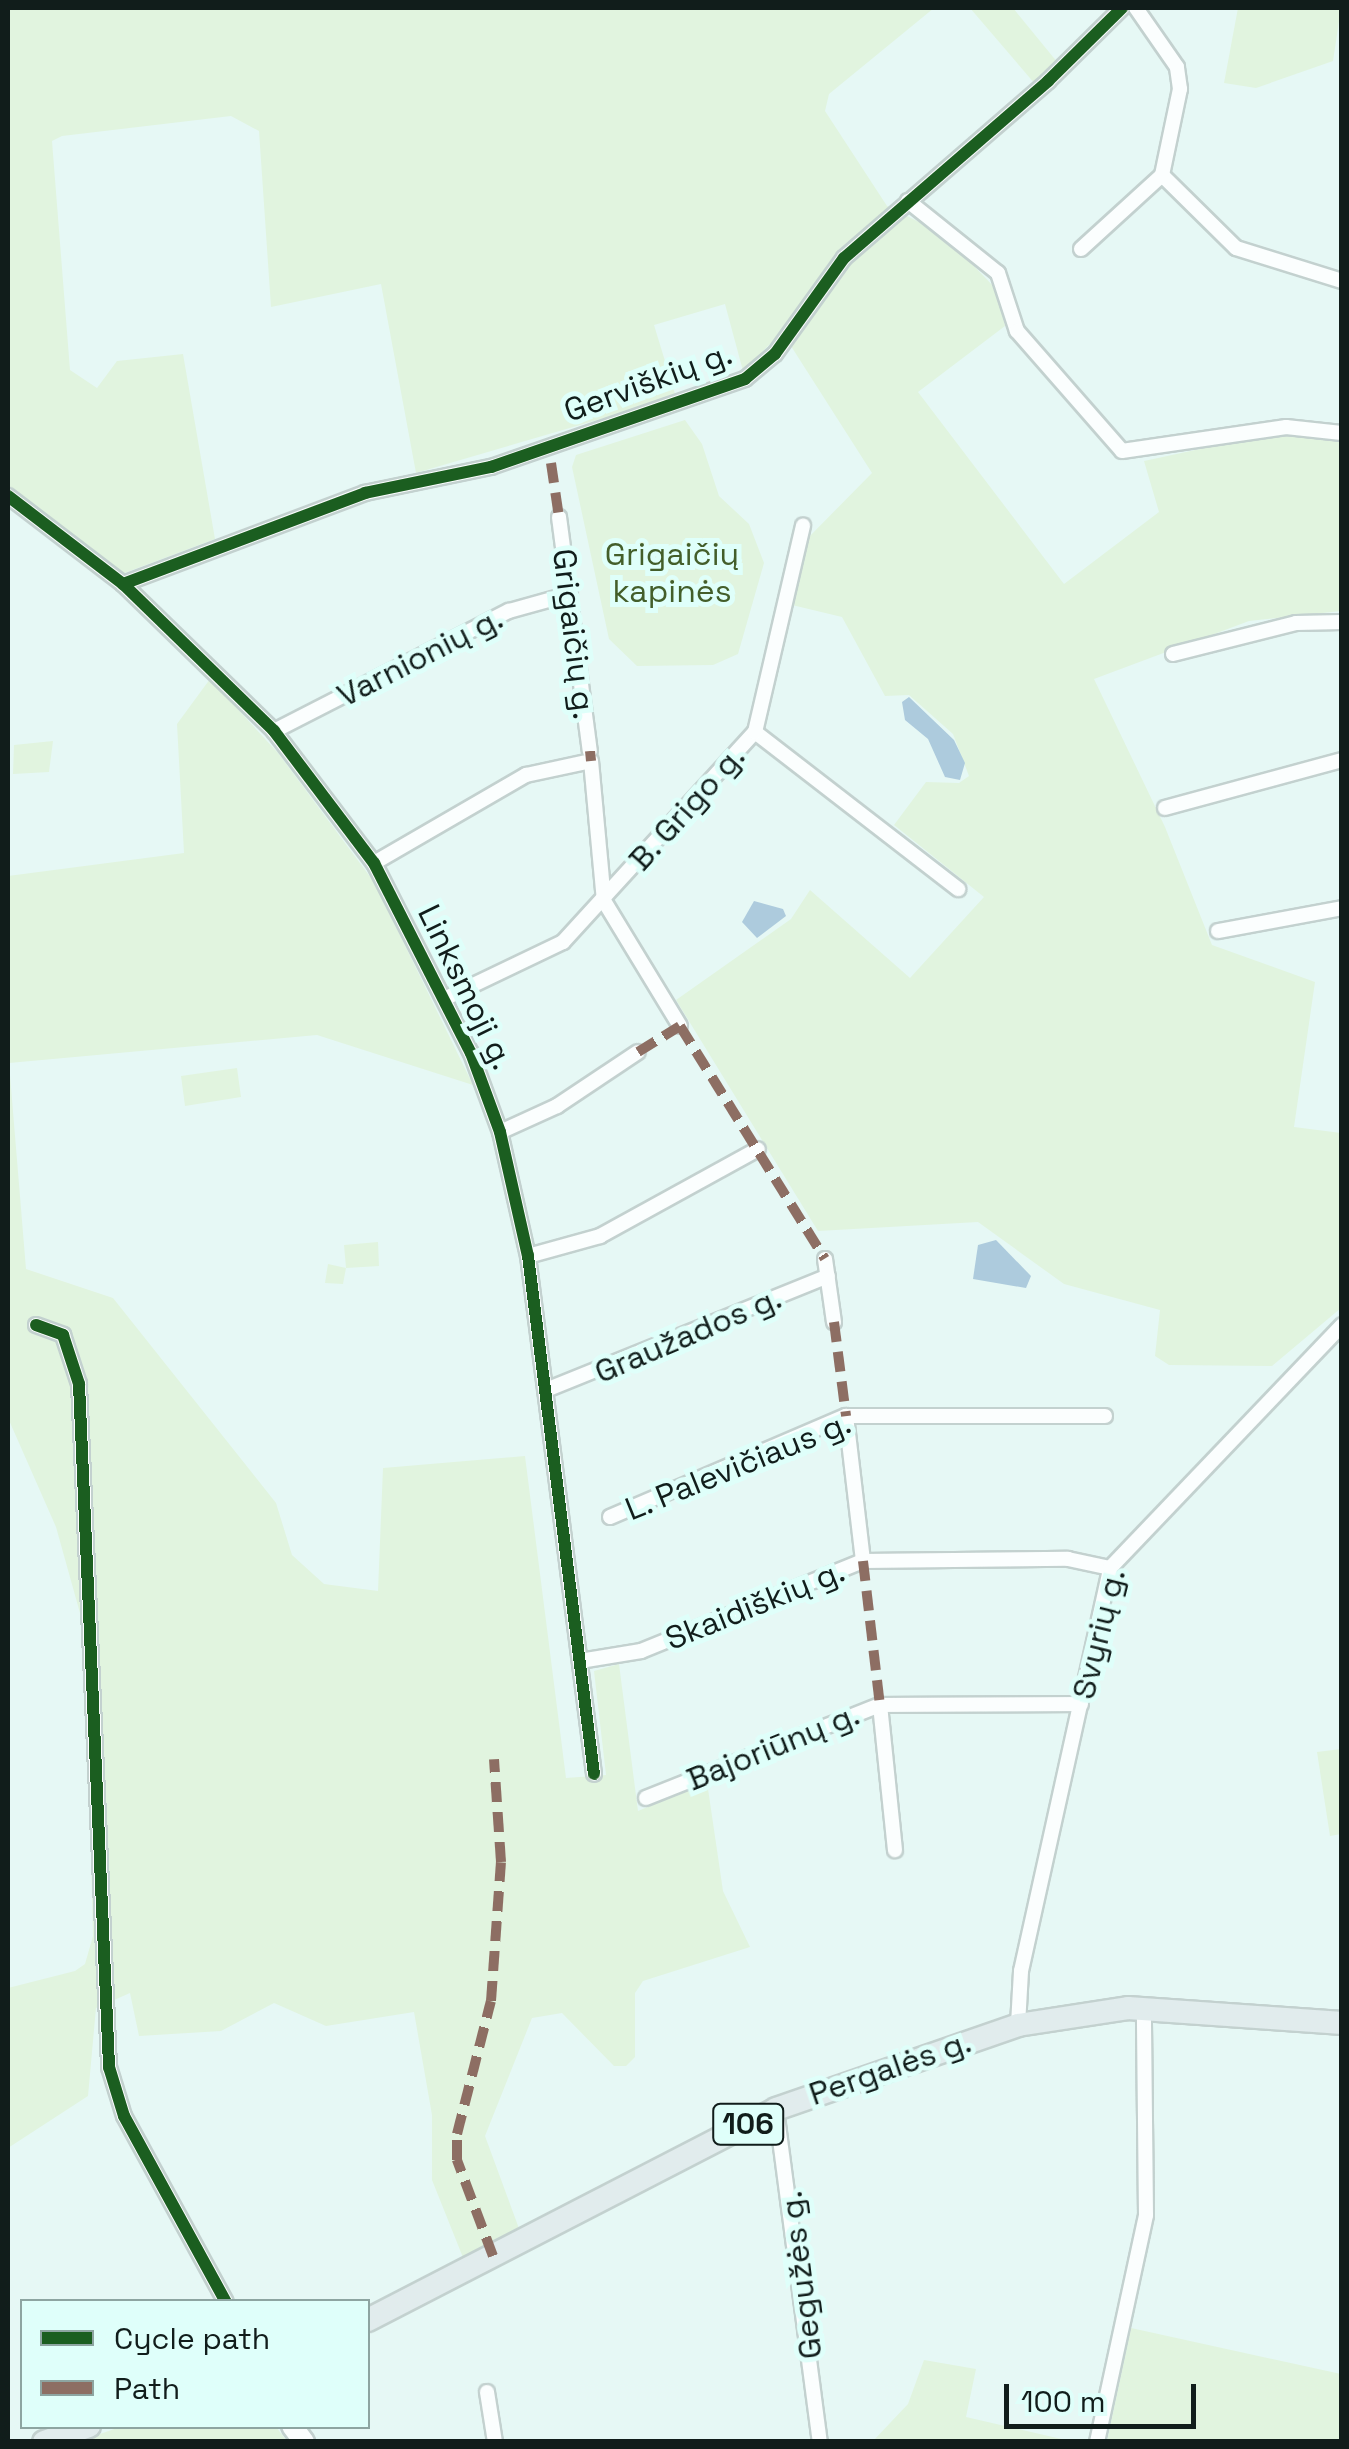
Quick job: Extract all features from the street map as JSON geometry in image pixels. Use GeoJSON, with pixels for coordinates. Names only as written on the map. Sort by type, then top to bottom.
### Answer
{"type":"FeatureCollection","features":[{"type":"Feature","properties":{"kind":"main road","name":"Pergalės g."},"geometry":{"type":"LineString","coordinates":[[370,2319],[776,2110],[1018,2026],[1071,2012],[1144,2009],[1342,2023]]}},
{"type":"Feature","properties":{"kind":"main road"},"geometry":{"type":"LineString","coordinates":[[44,2442],[81,2429]]}},
{"type":"Feature","properties":{"kind":"street","name":"Gerviškių g."},"geometry":{"type":"LineString","coordinates":[[124,584],[406,480],[549,456],[746,380],[775,354],[844,258],[1122,8]]}},
{"type":"Feature","properties":{"kind":"street"},"geometry":{"type":"LineString","coordinates":[[1082,249],[1162,175],[1180,89],[1177,67],[1136,8]]}},
{"type":"Feature","properties":{"kind":"street"},"geometry":{"type":"LineString","coordinates":[[1162,175],[1236,248],[1342,281]]}},
{"type":"Feature","properties":{"kind":"street"},"geometry":{"type":"LineString","coordinates":[[908,200],[998,273],[1017,330],[1122,451],[1270,428],[1342,433]]}},
{"type":"Feature","properties":{"kind":"street","name":"Linksmoji g."},"geometry":{"type":"LineString","coordinates":[[8,496],[124,584],[274,732],[374,863],[444,999],[500,1132],[528,1256],[594,1774]]}},
{"type":"Feature","properties":{"kind":"street","name":"Grigaičių g."},"geometry":{"type":"LineString","coordinates":[[559,517],[604,901],[680,1026]]}},
{"type":"Feature","properties":{"kind":"street","name":"B. Grigo g."},"geometry":{"type":"LineString","coordinates":[[444,999],[541,958],[604,901],[755,732],[803,525]]}},
{"type":"Feature","properties":{"kind":"street","name":"Varnionių g."},"geometry":{"type":"LineString","coordinates":[[274,732],[509,611],[570,594]]}},
{"type":"Feature","properties":{"kind":"street"},"geometry":{"type":"LineString","coordinates":[[1173,654],[1296,623],[1342,622]]}},
{"type":"Feature","properties":{"kind":"street"},"geometry":{"type":"LineString","coordinates":[[755,732],[958,889]]}},
{"type":"Feature","properties":{"kind":"street"},"geometry":{"type":"LineString","coordinates":[[374,863],[526,775],[590,756]]}},
{"type":"Feature","properties":{"kind":"street"},"geometry":{"type":"LineString","coordinates":[[1165,808],[1342,760]]}},
{"type":"Feature","properties":{"kind":"street"},"geometry":{"type":"LineString","coordinates":[[1218,931],[1342,908]]}},
{"type":"Feature","properties":{"kind":"street"},"geometry":{"type":"LineString","coordinates":[[500,1132],[557,1106],[638,1052]]}},
{"type":"Feature","properties":{"kind":"street"},"geometry":{"type":"LineString","coordinates":[[528,1256],[600,1236],[758,1149]]}},
{"type":"Feature","properties":{"kind":"street"},"geometry":{"type":"LineString","coordinates":[[824,1259],[834,1322]]}},
{"type":"Feature","properties":{"kind":"street","name":"Graužados g."},"geometry":{"type":"LineString","coordinates":[[546,1390],[828,1276]]}},
{"type":"Feature","properties":{"kind":"street"},"geometry":{"type":"LineString","coordinates":[[36,1325],[63,1335],[80,1384],[108,2068],[124,2116],[224,2299]]}},
{"type":"Feature","properties":{"kind":"street","name":"Svyrių g."},"geometry":{"type":"LineString","coordinates":[[1018,2026],[1021,1971],[1110,1568],[1342,1325]]}},
{"type":"Feature","properties":{"kind":"street"},"geometry":{"type":"LineString","coordinates":[[846,1416],[863,1562]]}},
{"type":"Feature","properties":{"kind":"street","name":"L. Palevičiaus g."},"geometry":{"type":"LineString","coordinates":[[610,1516],[846,1416],[1105,1416]]}},
{"type":"Feature","properties":{"kind":"street","name":"Skaidiškių g."},"geometry":{"type":"LineString","coordinates":[[580,1661],[641,1651],[863,1562],[1068,1559],[1110,1568]]}},
{"type":"Feature","properties":{"kind":"street","name":"Bajoriūnų g."},"geometry":{"type":"LineString","coordinates":[[646,1798],[880,1705],[1082,1704]]}},
{"type":"Feature","properties":{"kind":"street"},"geometry":{"type":"LineString","coordinates":[[880,1705],[895,1850]]}},
{"type":"Feature","properties":{"kind":"street"},"geometry":{"type":"LineString","coordinates":[[1098,2442],[1146,2214],[1144,2009]]}},
{"type":"Feature","properties":{"kind":"street","name":"Gegužės g."},"geometry":{"type":"LineString","coordinates":[[776,2110],[820,2442]]}},
{"type":"Feature","properties":{"kind":"street"},"geometry":{"type":"LineString","coordinates":[[487,2392],[496,2442]]}},
{"type":"Feature","properties":{"kind":"green space"},"geometry":{"type":"Polygon","coordinates":[[[8,8],[934,8],[829,94],[825,111],[887,206],[943,234],[998,291],[1005,326],[918,392],[1064,584],[1159,512],[1144,461],[1284,431],[1341,439],[1341,611],[1249,621],[1094,679],[1165,827],[1212,945],[1315,982],[1294,1127],[1341,1133],[1341,1308],[1272,1366],[1169,1365],[1155,1356],[1160,1310],[1064,1284],[978,1222],[818,1231],[676,1000],[791,919],[810,890],[910,978],[984,897],[894,825],[926,782],[959,783],[969,776],[953,734],[909,695],[885,696],[842,617],[792,605],[804,542],[872,473],[782,332],[743,371],[725,304],[654,325],[676,397],[416,473],[381,284],[271,307],[259,131],[231,116],[62,136],[52,141],[70,370],[97,388],[117,361],[183,354],[215,539],[119,575],[8,486],[8,8]]]}},
{"type":"Feature","properties":{"kind":"green space"},"geometry":{"type":"Polygon","coordinates":[[[970,8],[1013,8],[1058,63],[1035,84],[970,8]]]}},
{"type":"Feature","properties":{"kind":"green space"},"geometry":{"type":"Polygon","coordinates":[[[1238,8],[1341,8],[1333,61],[1256,88],[1224,83],[1238,8]]]}},
{"type":"Feature","properties":{"kind":"green space","name":"Grigaičių kapinės"},"geometry":{"type":"Polygon","coordinates":[[[685,420],[702,444],[719,496],[749,524],[764,563],[738,654],[713,665],[637,666],[609,639],[572,467],[576,455],[685,420]]]}},
{"type":"Feature","properties":{"kind":"green space"},"geometry":{"type":"Polygon","coordinates":[[[210,679],[278,753],[374,882],[473,1085],[317,1035],[9,1063],[26,1269],[113,1298],[276,1503],[292,1555],[324,1584],[378,1591],[383,1468],[525,1456],[566,1778],[606,1775],[594,1671],[619,1664],[638,1811],[707,1782],[723,1891],[750,1947],[643,1981],[635,1993],[635,2057],[626,2066],[614,2066],[562,2013],[532,2018],[485,2136],[521,2234],[464,2260],[432,2180],[432,2115],[414,2012],[326,2026],[274,2003],[221,2031],[139,2036],[130,1993],[96,2008],[88,2096],[8,2148],[8,1988],[75,1971],[85,1964],[93,1936],[85,1631],[56,1527],[8,1418],[8,876],[184,853],[177,724],[210,679]]]}},
{"type":"Feature","properties":{"kind":"green space"},"geometry":{"type":"Polygon","coordinates":[[[53,741],[49,772],[13,774],[14,745],[53,741]]]}},
{"type":"Feature","properties":{"kind":"green space"},"geometry":{"type":"Polygon","coordinates":[[[237,1068],[241,1097],[185,1106],[181,1076],[237,1068]]]}},
{"type":"Feature","properties":{"kind":"green space"},"geometry":{"type":"Polygon","coordinates":[[[378,1242],[379,1266],[346,1268],[344,1245],[378,1242]]]}},
{"type":"Feature","properties":{"kind":"green space"},"geometry":{"type":"Polygon","coordinates":[[[328,1264],[346,1268],[343,1284],[325,1283],[328,1264]]]}},
{"type":"Feature","properties":{"kind":"green space"},"geometry":{"type":"Polygon","coordinates":[[[1341,1749],[1341,1834],[1330,1836],[1317,1752],[1341,1749]]]}},
{"type":"Feature","properties":{"kind":"green space"},"geometry":{"type":"Polygon","coordinates":[[[1131,2328],[1341,2374],[1341,2441],[1107,2441],[1131,2328]]]}},
{"type":"Feature","properties":{"kind":"green space"},"geometry":{"type":"Polygon","coordinates":[[[924,2360],[976,2369],[966,2417],[1070,2441],[873,2441],[908,2404],[924,2360]]]}},
{"type":"Feature","properties":{"kind":"green space"},"geometry":{"type":"Polygon","coordinates":[[[114,2429],[278,2429],[287,2441],[77,2442],[114,2429]]]}},
{"type":"Feature","properties":{"kind":"water"},"geometry":{"type":"Polygon","coordinates":[[[909,697],[954,740],[965,763],[960,780],[945,777],[928,739],[905,720],[902,702],[909,697]]]}},
{"type":"Feature","properties":{"kind":"water"},"geometry":{"type":"Polygon","coordinates":[[[754,901],[783,909],[786,916],[757,938],[742,922],[754,901]]]}},
{"type":"Feature","properties":{"kind":"water"},"geometry":{"type":"Polygon","coordinates":[[[996,1240],[1031,1276],[1026,1288],[973,1279],[978,1245],[996,1240]]]}},
{"type":"Feature","properties":{"kind":"marked path"},"geometry":{"type":"LineString","coordinates":[[551,463],[559,517]]}},
{"type":"Feature","properties":{"kind":"marked path"},"geometry":{"type":"LineString","coordinates":[[590,751],[591,761]]}},
{"type":"Feature","properties":{"kind":"marked path"},"geometry":{"type":"LineString","coordinates":[[638,1052],[680,1026],[825,1259]]}},
{"type":"Feature","properties":{"kind":"marked path"},"geometry":{"type":"LineString","coordinates":[[834,1322],[846,1416]]}},
{"type":"Feature","properties":{"kind":"marked path"},"geometry":{"type":"LineString","coordinates":[[863,1561],[880,1705]]}},
{"type":"Feature","properties":{"kind":"marked path"},"geometry":{"type":"LineString","coordinates":[[493,2256],[457,2160],[457,2134],[491,2001],[501,1862],[494,1759]]}},
{"type":"Feature","properties":{"kind":"cycle path"},"geometry":{"type":"LineString","coordinates":[[123,584],[365,493],[491,467],[745,379],[775,354],[844,258],[1048,81],[1122,8]]}},
{"type":"Feature","properties":{"kind":"cycle path"},"geometry":{"type":"LineString","coordinates":[[8,496],[123,584],[274,731],[374,863],[471,1053],[500,1132],[528,1256],[594,1774]]}},
{"type":"Feature","properties":{"kind":"cycle path"},"geometry":{"type":"LineString","coordinates":[[36,1325],[63,1335],[79,1384],[109,2067],[124,2116],[224,2299]]}}]}
